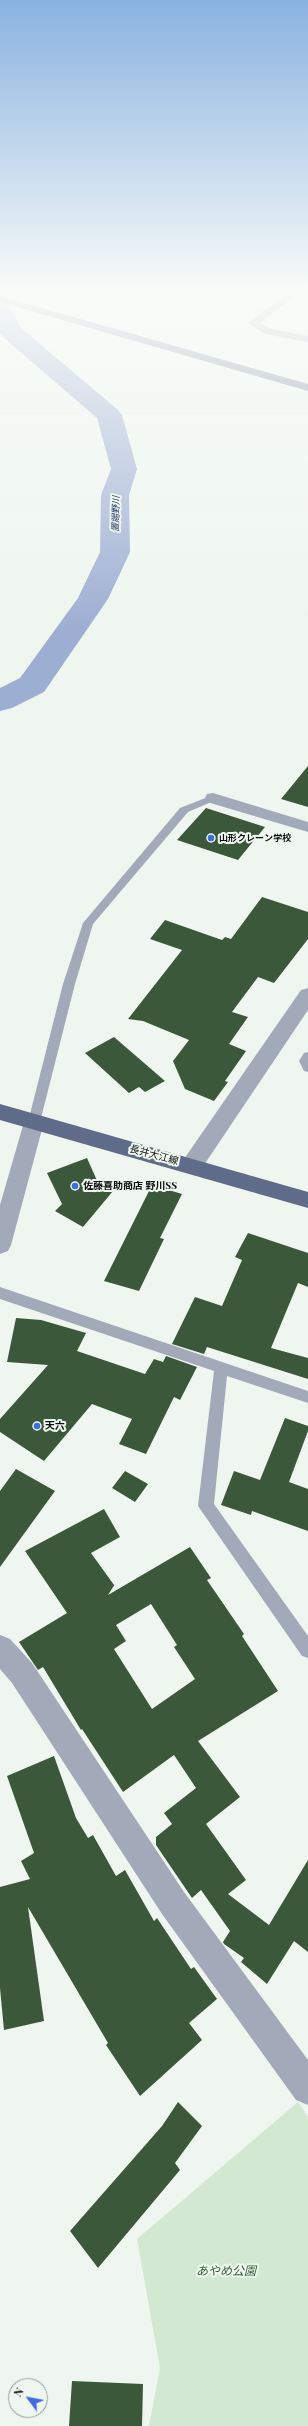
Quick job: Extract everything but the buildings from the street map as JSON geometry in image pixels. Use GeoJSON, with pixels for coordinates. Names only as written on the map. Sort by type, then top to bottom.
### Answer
{"type":"FeatureCollection","features":[{"type":"Feature","properties":{"kind":"main road","name":"長井大江線"},"geometry":{"type":"LineString","coordinates":[[0,1112],[192,1165],[308,1200]]}},
{"type":"Feature","properties":{"kind":"street"},"geometry":{"type":"LineString","coordinates":[[213,798],[308,827]]}},
{"type":"Feature","properties":{"kind":"street"},"geometry":{"type":"LineString","coordinates":[[192,1165],[308,995]]}},
{"type":"Feature","properties":{"kind":"street"},"geometry":{"type":"LineString","coordinates":[[0,1245],[34,1122]]}},
{"type":"Feature","properties":{"kind":"street"},"geometry":{"type":"LineString","coordinates":[[0,1648],[22,1673],[174,1903],[308,2088]]}},
{"type":"Feature","properties":{"kind":"lane"},"geometry":{"type":"LineString","coordinates":[[34,1122],[69,984],[88,923],[184,810],[213,798]]}},
{"type":"Feature","properties":{"kind":"lane"},"geometry":{"type":"LineString","coordinates":[[308,1056],[305,1061],[308,1068]]}},
{"type":"Feature","properties":{"kind":"lane"},"geometry":{"type":"LineString","coordinates":[[0,1293],[308,1397]]}},
{"type":"Feature","properties":{"kind":"lane"},"geometry":{"type":"LineString","coordinates":[[221,1368],[206,1506],[308,1650]]}},
{"type":"Feature","properties":{"kind":"green space","name":"あやめ公園"},"geometry":{"type":"Polygon","coordinates":[[[298,2102],[308,2117],[308,2426],[149,2426],[160,2368],[137,2239],[298,2102]]]}},
{"type":"Feature","properties":{"kind":"waterway","name":"置賜野川"},"geometry":{"type":"LineString","coordinates":[[0,701],[32,685],[93,599],[115,552],[115,495],[124,469],[109,415],[96,404]]}},
{"type":"Feature","properties":{"kind":"place","name":"山形クレーン学校"},"geometry":{"type":"Point","coordinates":[211,838]}},
{"type":"Feature","properties":{"kind":"place","name":"佐藤喜助商店 野川SS"},"geometry":{"type":"Point","coordinates":[75,1186]}},
{"type":"Feature","properties":{"kind":"place","name":"天六"},"geometry":{"type":"Point","coordinates":[37,1426]}}]}
